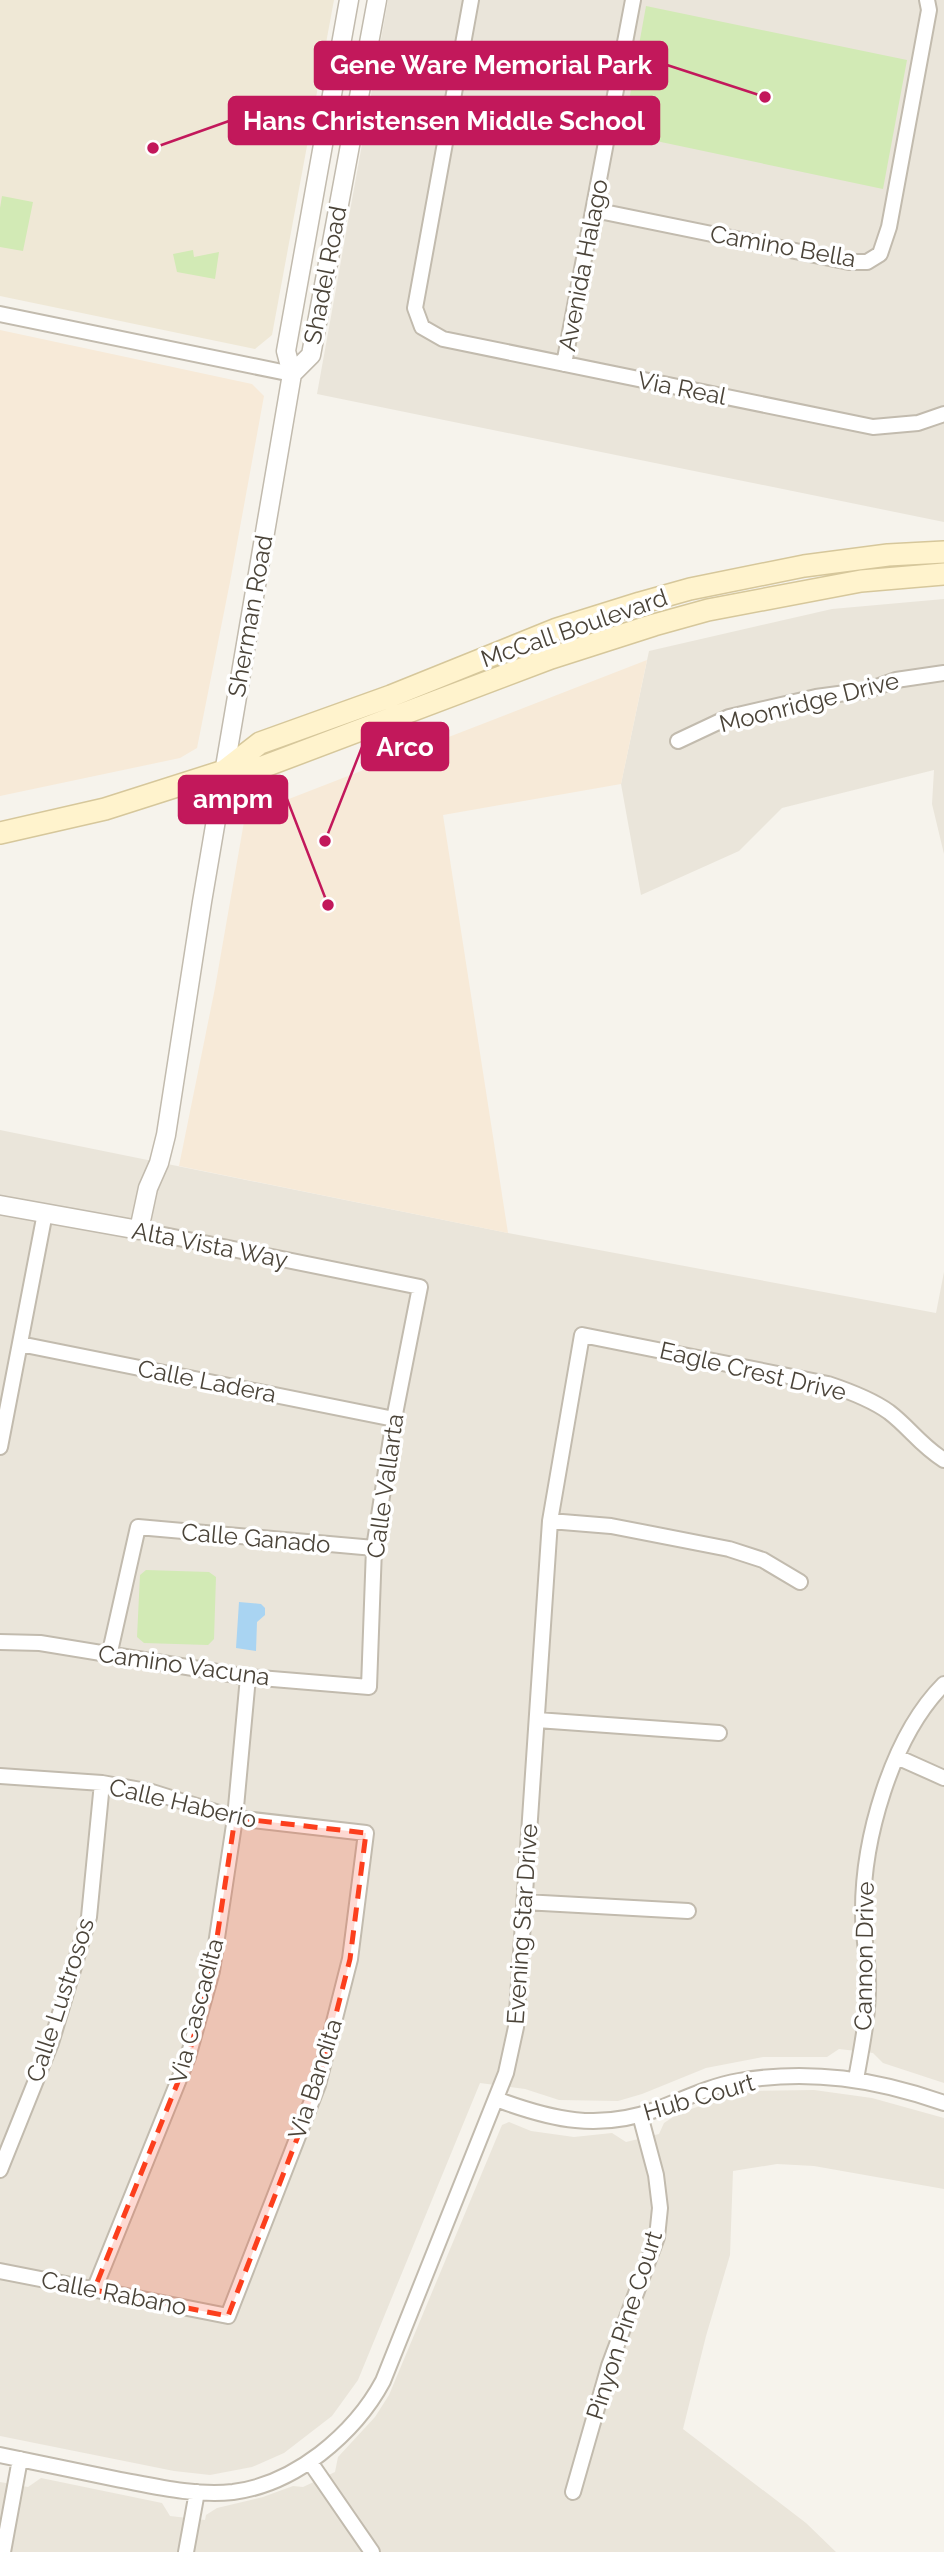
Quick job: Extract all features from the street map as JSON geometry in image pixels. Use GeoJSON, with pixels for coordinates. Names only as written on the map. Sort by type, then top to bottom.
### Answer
{"type":"FeatureCollection","features":[{"type":"Feature","properties":{"kind":"main road","name":"McCall Boulevard"},"geometry":{"type":"LineString","coordinates":[[224,771],[260,743],[391,696],[557,629],[653,600],[755,575],[848,560],[944,552]]}},
{"type":"Feature","properties":{"kind":"main road","name":"McCall Boulevard"},"geometry":{"type":"LineString","coordinates":[[0,834],[95,812],[224,771],[252,771],[538,663],[708,610],[861,581],[944,574]]}},
{"type":"Feature","properties":{"kind":"main road"},"geometry":{"type":"LineString","coordinates":[[603,641],[616,625],[723,596],[755,575]]}},
{"type":"Feature","properties":{"kind":"street","name":"Sherman Road"},"geometry":{"type":"LineString","coordinates":[[139,1230],[148,1188],[159,1163],[166,1135],[224,771],[292,374],[286,351],[349,0]]}},
{"type":"Feature","properties":{"kind":"street","name":"Shadel Road"},"geometry":{"type":"LineString","coordinates":[[0,314],[292,374],[311,355],[377,0]]}},
{"type":"Feature","properties":{"kind":"street","name":"Via Real"},"geometry":{"type":"LineString","coordinates":[[471,0],[415,308],[422,327],[443,339],[873,427],[918,423],[944,414]]}},
{"type":"Feature","properties":{"kind":"street","name":"Avenida Halago"},"geometry":{"type":"LineString","coordinates":[[564,365],[633,0]]}},
{"type":"Feature","properties":{"kind":"street","name":"Camino Bella"},"geometry":{"type":"LineString","coordinates":[[594,210],[849,261],[867,262],[880,254],[889,227],[929,10],[928,0]]}},
{"type":"Feature","properties":{"kind":"street","name":"Moonridge Drive"},"geometry":{"type":"LineString","coordinates":[[678,741],[729,716],[816,697],[868,690],[896,680],[944,673]]}},
{"type":"Feature","properties":{"kind":"street","name":"Alta Vista Way"},"geometry":{"type":"LineString","coordinates":[[0,1205],[420,1287]]}},
{"type":"Feature","properties":{"kind":"street"},"geometry":{"type":"LineString","coordinates":[[0,1447],[45,1213]]}},
{"type":"Feature","properties":{"kind":"street","name":"Calle Vallarta"},"geometry":{"type":"LineString","coordinates":[[369,1687],[374,1548],[394,1419],[420,1287]]}},
{"type":"Feature","properties":{"kind":"street","name":"Eagle Crest Drive"},"geometry":{"type":"LineString","coordinates":[[582,1335],[828,1384],[860,1395],[889,1412],[926,1449],[944,1460]]}},
{"type":"Feature","properties":{"kind":"street","name":"Evening Star Drive"},"geometry":{"type":"LineString","coordinates":[[0,2455],[162,2488],[197,2493],[234,2492],[288,2475],[310,2462],[355,2424],[372,2402],[383,2381],[496,2099],[512,2052],[550,1521],[582,1335]]}},
{"type":"Feature","properties":{"kind":"street","name":"Calle Ladera"},"geometry":{"type":"LineString","coordinates":[[20,1344],[394,1419]]}},
{"type":"Feature","properties":{"kind":"street"},"geometry":{"type":"LineString","coordinates":[[550,1521],[611,1526],[729,1549],[763,1560],[800,1582]]}},
{"type":"Feature","properties":{"kind":"street","name":"Calle Ganado"},"geometry":{"type":"LineString","coordinates":[[109,1656],[138,1527],[374,1548]]}},
{"type":"Feature","properties":{"kind":"street","name":"Camino Vacuna"},"geometry":{"type":"LineString","coordinates":[[0,1642],[40,1643],[248,1677],[369,1687]]}},
{"type":"Feature","properties":{"kind":"street","name":"Via Cascadita"},"geometry":{"type":"LineString","coordinates":[[94,2290],[188,2057],[212,1970],[234,1818],[248,1677]]}},
{"type":"Feature","properties":{"kind":"street","name":"Cannon Drive"},"geometry":{"type":"LineString","coordinates":[[856,2079],[865,2027],[868,1979],[863,1914],[867,1862],[877,1811],[897,1758],[917,1719],[944,1684]]}},
{"type":"Feature","properties":{"kind":"street"},"geometry":{"type":"LineString","coordinates":[[537,1720],[719,1733]]}},
{"type":"Feature","properties":{"kind":"street"},"geometry":{"type":"LineString","coordinates":[[897,1758],[944,1778]]}},
{"type":"Feature","properties":{"kind":"street","name":"Calle Haberio"},"geometry":{"type":"LineString","coordinates":[[0,1776],[102,1783],[152,1793],[234,1818],[366,1833]]}},
{"type":"Feature","properties":{"kind":"street","name":"Calle Lustrosos"},"geometry":{"type":"LineString","coordinates":[[0,2170],[51,2043],[89,1917],[102,1783]]}},
{"type":"Feature","properties":{"kind":"street","name":"Via Bandita"},"geometry":{"type":"LineString","coordinates":[[228,2315],[318,2085],[350,1959],[366,1833]]}},
{"type":"Feature","properties":{"kind":"street"},"geometry":{"type":"LineString","coordinates":[[524,1902],[688,1912]]}},
{"type":"Feature","properties":{"kind":"street","name":"Hub Court"},"geometry":{"type":"LineString","coordinates":[[496,2099],[557,2119],[612,2121],[640,2115],[701,2091],[737,2081],[786,2075],[856,2079],[944,2103]]}},
{"type":"Feature","properties":{"kind":"street","name":"Pinyon Pine Court"},"geometry":{"type":"LineString","coordinates":[[573,2492],[609,2366],[657,2237],[660,2208],[656,2175],[640,2115]]}},
{"type":"Feature","properties":{"kind":"street","name":"Calle Rabano"},"geometry":{"type":"LineString","coordinates":[[0,2271],[228,2315]]}},
{"type":"Feature","properties":{"kind":"street"},"geometry":{"type":"LineString","coordinates":[[3,2552],[20,2459]]}},
{"type":"Feature","properties":{"kind":"street"},"geometry":{"type":"LineString","coordinates":[[310,2462],[372,2552]]}},
{"type":"Feature","properties":{"kind":"street"},"geometry":{"type":"LineString","coordinates":[[186,2552],[197,2493]]}},
{"type":"Feature","properties":{"kind":"highlighted area"},"geometry":{"type":"Polygon","coordinates":[[[235,1818],[366,1833],[350,1959],[318,2085],[228,2316],[94,2290],[188,2057],[212,1971],[235,1818]]]}},
{"type":"Feature","properties":{"kind":"shaded area"},"geometry":{"type":"Polygon","coordinates":[[[0,0],[334,0],[272,335],[255,349],[0,296],[0,0]]]}},
{"type":"Feature","properties":{"kind":"shaded area"},"geometry":{"type":"Polygon","coordinates":[[[388,0],[944,0],[944,522],[317,394],[388,0]]]}},
{"type":"Feature","properties":{"kind":"shaded area"},"geometry":{"type":"Polygon","coordinates":[[[0,330],[252,384],[264,396],[197,748],[180,758],[0,796],[0,330]]]}},
{"type":"Feature","properties":{"kind":"shaded area"},"geometry":{"type":"Polygon","coordinates":[[[944,599],[944,854],[932,804],[934,770],[782,808],[739,851],[641,895],[621,784],[649,651],[832,609],[944,599]]]}},
{"type":"Feature","properties":{"kind":"shaded area"},"geometry":{"type":"Polygon","coordinates":[[[647,660],[621,784],[443,815],[508,1233],[179,1166],[215,988],[245,816],[647,660]]]}},
{"type":"Feature","properties":{"kind":"shaded area"},"geometry":{"type":"Polygon","coordinates":[[[0,1130],[508,1233],[936,1313],[944,1272],[944,2083],[883,2063],[873,2053],[839,2049],[827,2057],[763,2057],[706,2068],[618,2101],[559,2100],[525,2089],[480,2083],[358,2380],[332,2416],[284,2453],[252,2467],[210,2475],[174,2471],[0,2436],[0,1130]]]}},
{"type":"Feature","properties":{"kind":"shaded area"},"geometry":{"type":"Polygon","coordinates":[[[814,2090],[872,2098],[944,2118],[944,2189],[814,2166],[777,2164],[733,2171],[730,2255],[683,2429],[806,2523],[836,2552],[0,2552],[0,2482],[28,2487],[41,2478],[162,2503],[170,2516],[205,2520],[206,2515],[217,2508],[263,2497],[293,2486],[303,2487],[335,2472],[338,2457],[375,2417],[389,2395],[502,2125],[509,2122],[531,2131],[574,2137],[612,2133],[626,2142],[659,2134],[664,2123],[679,2113],[715,2101],[754,2091],[814,2090]]]}},
{"type":"Feature","properties":{"kind":"green space"},"geometry":{"type":"Polygon","coordinates":[[[646,6],[907,60],[883,189],[623,134],[646,6]]]}},
{"type":"Feature","properties":{"kind":"green space"},"geometry":{"type":"Polygon","coordinates":[[[2,196],[33,202],[23,251],[0,247],[2,196]]]}},
{"type":"Feature","properties":{"kind":"green space"},"geometry":{"type":"Polygon","coordinates":[[[193,250],[194,257],[219,252],[215,279],[177,272],[173,254],[193,250]]]}},
{"type":"Feature","properties":{"kind":"green space"},"geometry":{"type":"Polygon","coordinates":[[[146,1570],[209,1572],[216,1577],[214,1639],[208,1645],[144,1643],[137,1637],[140,1575],[146,1570]]]}},
{"type":"Feature","properties":{"kind":"water"},"geometry":{"type":"Polygon","coordinates":[[[239,1602],[261,1604],[265,1608],[265,1615],[257,1622],[256,1651],[236,1648],[239,1602]]]}},
{"type":"Feature","properties":{"kind":"place","name":"Gene Ware Memorial Park"},"geometry":{"type":"Point","coordinates":[765,97]}},
{"type":"Feature","properties":{"kind":"place","name":"Hans Christensen Middle School"},"geometry":{"type":"Point","coordinates":[153,148]}},
{"type":"Feature","properties":{"kind":"place","name":"Arco"},"geometry":{"type":"Point","coordinates":[325,841]}},
{"type":"Feature","properties":{"kind":"place","name":"ampm"},"geometry":{"type":"Point","coordinates":[328,905]}}]}
